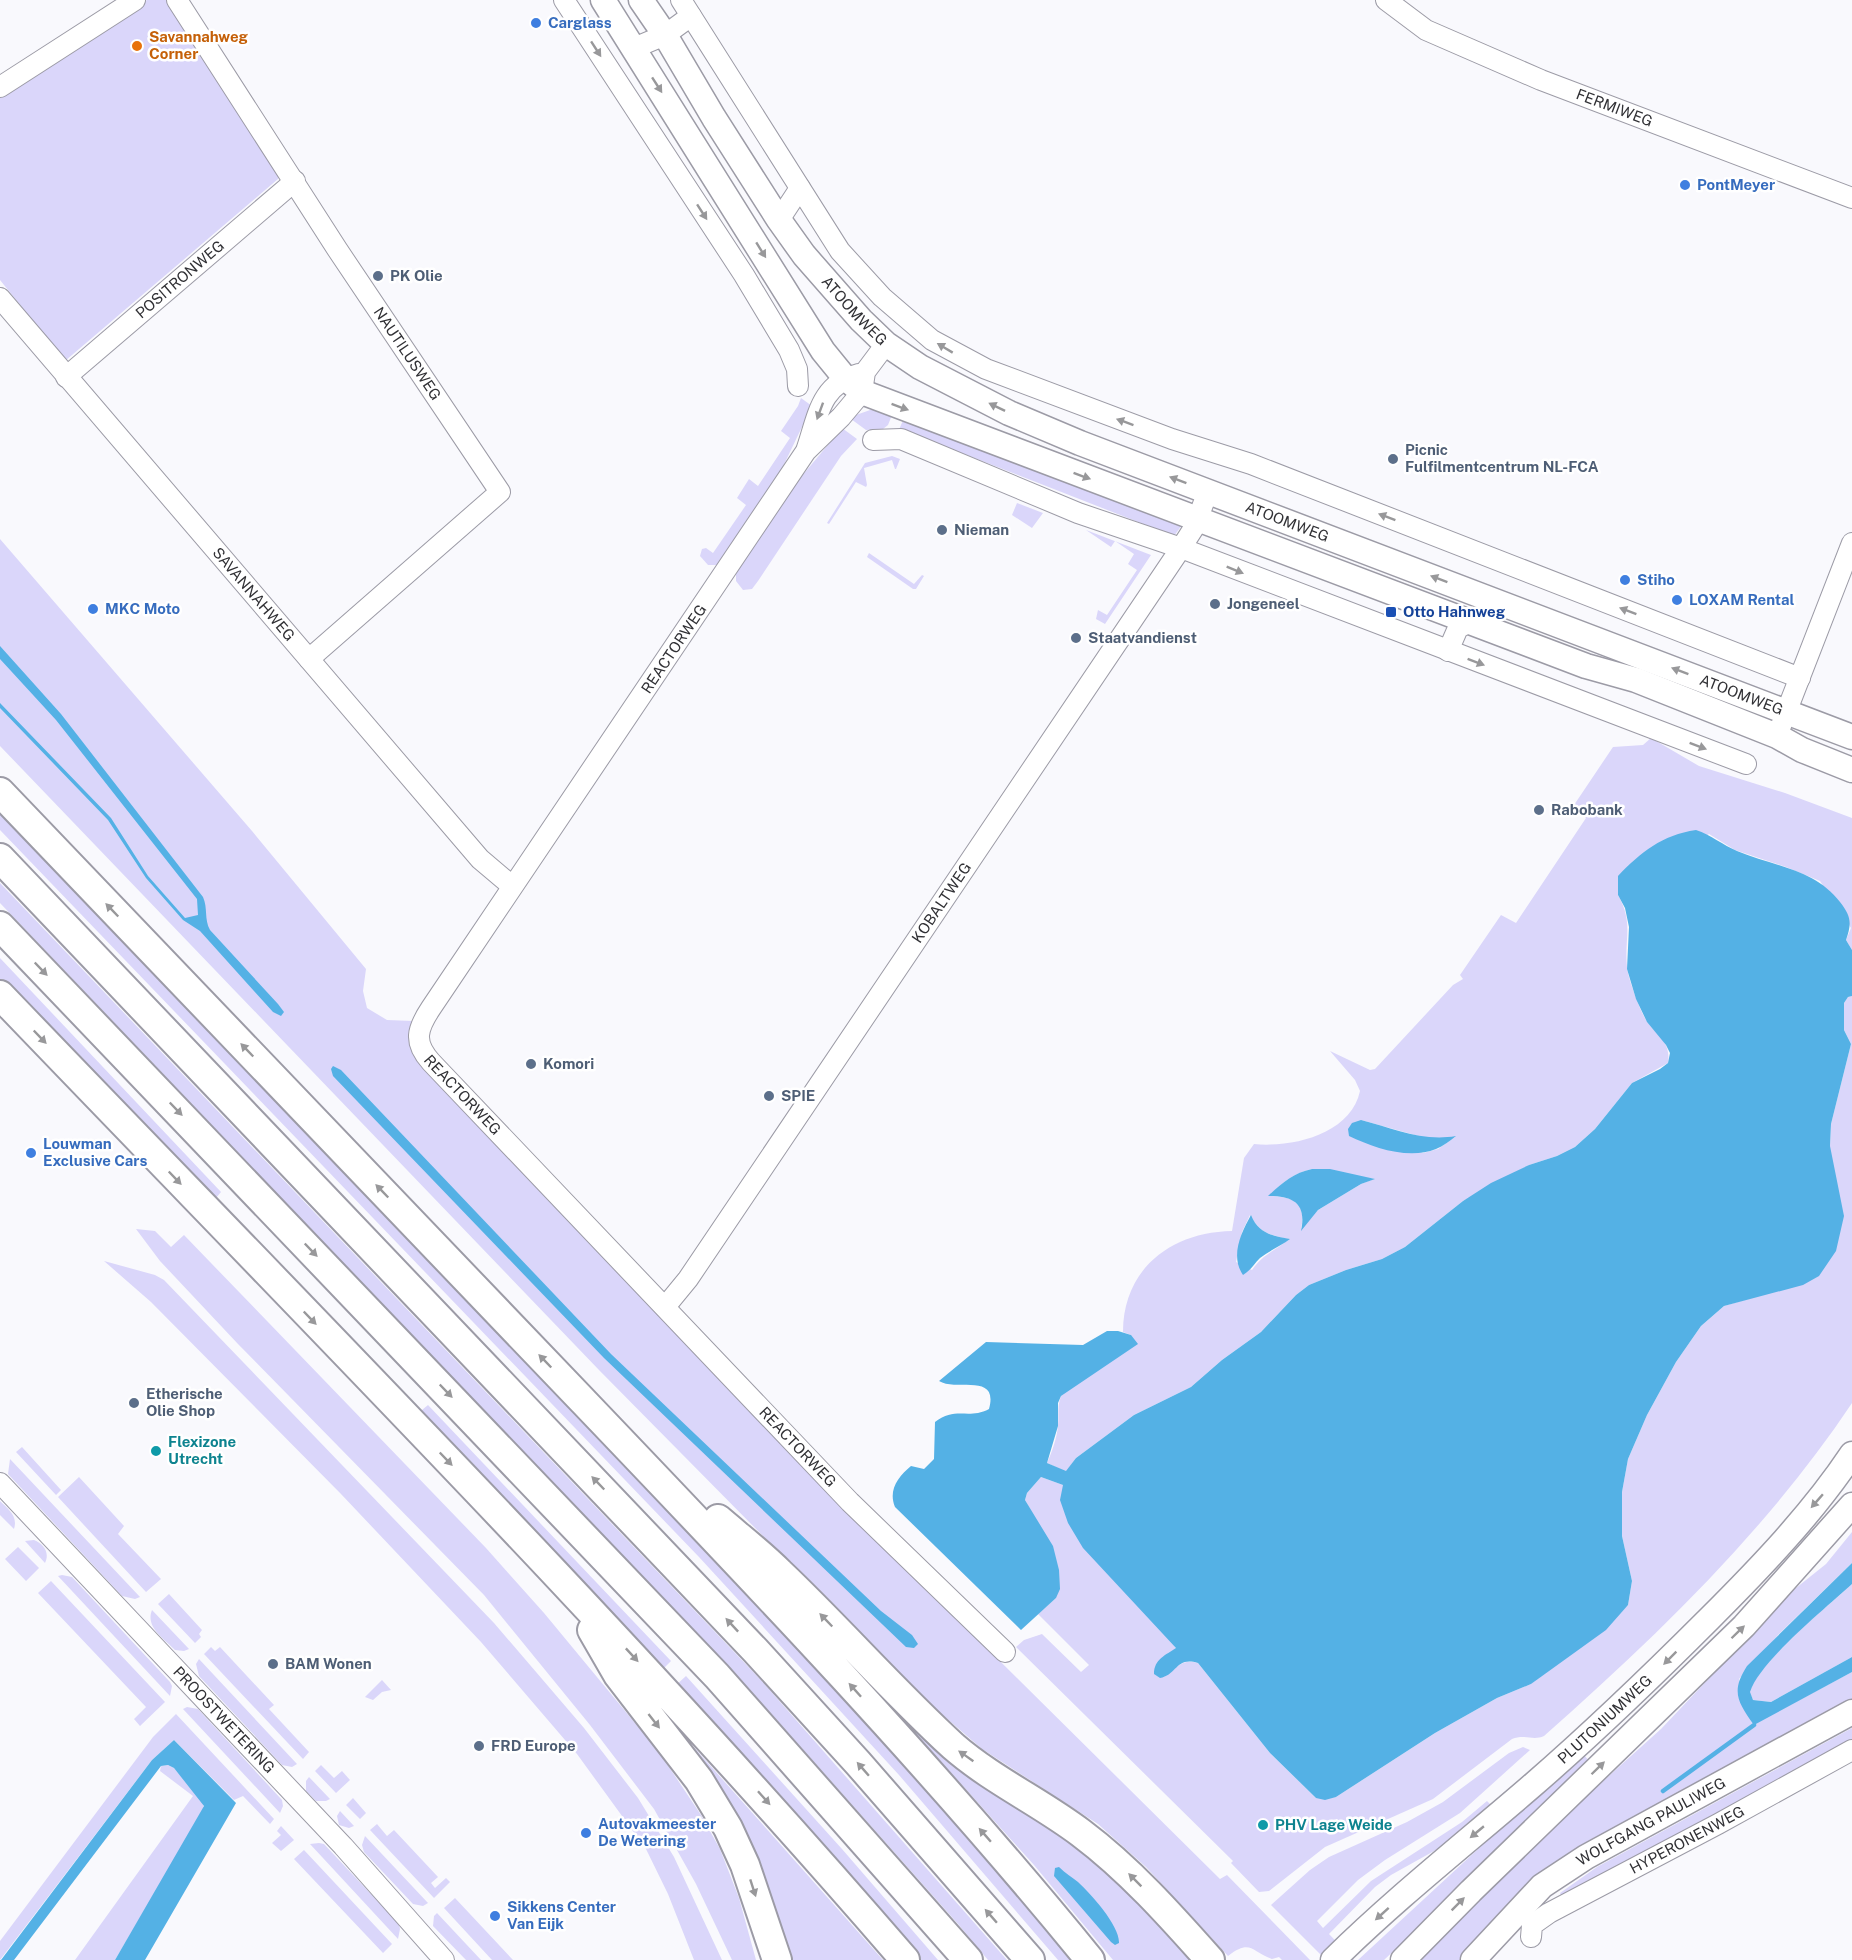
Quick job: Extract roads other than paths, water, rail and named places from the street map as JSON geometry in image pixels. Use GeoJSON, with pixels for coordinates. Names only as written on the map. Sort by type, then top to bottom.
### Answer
{"type":"FeatureCollection","features":[{"type":"Feature","properties":{"kind":"highway"},"geometry":{"type":"LineString","coordinates":[[0,792],[710,1533],[917,1758],[1044,1903],[1090,1960]]}},
{"type":"Feature","properties":{"kind":"highway"},"geometry":{"type":"LineString","coordinates":[[0,858],[747,1641],[858,1763],[1030,1960]]}},
{"type":"Feature","properties":{"kind":"highway"},"geometry":{"type":"LineString","coordinates":[[0,926],[717,1676],[969,1960]]}},
{"type":"Feature","properties":{"kind":"highway"},"geometry":{"type":"LineString","coordinates":[[0,995],[563,1581],[741,1773],[905,1960]]}},
{"type":"Feature","properties":{"kind":"highway"},"geometry":{"type":"LineString","coordinates":[[585,1404],[780,1572],[955,1748],[1082,1833],[1142,1887],[1210,1960]]}},
{"type":"Feature","properties":{"kind":"highway"},"geometry":{"type":"LineString","coordinates":[[563,1581],[618,1675],[699,1780],[728,1828],[745,1865],[777,1960]]}},
{"type":"Feature","properties":{"kind":"main road"},"geometry":{"type":"LineString","coordinates":[[603,0],[823,351],[857,381]]}},
{"type":"Feature","properties":{"kind":"main road","name":"ATOOMWEG"},"geometry":{"type":"LineString","coordinates":[[641,0],[779,220],[804,255],[861,320],[886,344],[920,367],[1009,413],[1208,492],[1852,737]]}},
{"type":"Feature","properties":{"kind":"main road","name":"ATOOMWEG"},"geometry":{"type":"LineString","coordinates":[[857,381],[1198,518],[1586,666],[1636,680],[1777,736],[1802,750],[1852,770]]}},
{"type":"Feature","properties":{"kind":"main road"},"geometry":{"type":"LineString","coordinates":[[1470,622],[1481,595]]}},
{"type":"Feature","properties":{"kind":"main road","name":"PLUTONIUMWEG"},"geometry":{"type":"LineString","coordinates":[[1338,1955],[1421,1879],[1532,1786],[1621,1707],[1747,1581],[1832,1484],[1852,1454]]}},
{"type":"Feature","properties":{"kind":"main road","name":"PLUTONIUMWEG"},"geometry":{"type":"LineString","coordinates":[[1403,1960],[1744,1626],[1852,1505]]}},
{"type":"Feature","properties":{"kind":"main road","name":"WOLFGANG PAULIWEG"},"geometry":{"type":"LineString","coordinates":[[1473,1960],[1542,1886],[1586,1857],[1852,1712]]}},
{"type":"Feature","properties":{"kind":"main road","name":"WOLFGANG PAULIWEG"},"geometry":{"type":"LineString","coordinates":[[1486,1960],[1540,1903],[1593,1864],[1852,1721]]}},
{"type":"Feature","properties":{"kind":"street"},"geometry":{"type":"LineString","coordinates":[[0,87],[135,0]]}},
{"type":"Feature","properties":{"kind":"street","name":"NAUTILUSWEG"},"geometry":{"type":"LineString","coordinates":[[177,0],[337,249],[500,492],[309,659]]}},
{"type":"Feature","properties":{"kind":"street"},"geometry":{"type":"LineString","coordinates":[[564,0],[744,275],[789,350],[798,378]]}},
{"type":"Feature","properties":{"kind":"street","name":"FERMIWEG"},"geometry":{"type":"LineString","coordinates":[[1386,0],[1426,30],[1541,80],[1852,198]]}},
{"type":"Feature","properties":{"kind":"street","name":"ATOOMWEG"},"geometry":{"type":"LineString","coordinates":[[634,48],[665,35],[684,23],[686,8]]}},
{"type":"Feature","properties":{"kind":"street","name":"ATOOMWEG"},"geometry":{"type":"LineString","coordinates":[[686,8],[840,251],[882,297],[933,340],[961,357],[986,369],[1114,418],[1251,464],[1800,678]]}},
{"type":"Feature","properties":{"kind":"street","name":"POSITRONWEG"},"geometry":{"type":"LineString","coordinates":[[66,377],[295,181]]}},
{"type":"Feature","properties":{"kind":"street"},"geometry":{"type":"LineString","coordinates":[[779,220],[800,188]]}},
{"type":"Feature","properties":{"kind":"street","name":"SAVANNAHWEG"},"geometry":{"type":"LineString","coordinates":[[0,298],[480,859],[512,886]]}},
{"type":"Feature","properties":{"kind":"street","name":"REACTORWEG"},"geometry":{"type":"LineString","coordinates":[[886,344],[857,381],[822,403],[806,451],[424,1018],[420,1027],[420,1045],[431,1062],[850,1502],[1005,1652]]}},
{"type":"Feature","properties":{"kind":"street"},"geometry":{"type":"LineString","coordinates":[[873,440],[901,439],[1078,513],[1181,548],[1746,764]]}},
{"type":"Feature","properties":{"kind":"street","name":"KOBALTWEG"},"geometry":{"type":"LineString","coordinates":[[665,1307],[695,1269],[1181,548],[1198,518],[1208,492]]}},
{"type":"Feature","properties":{"kind":"street"},"geometry":{"type":"LineString","coordinates":[[1777,736],[1852,543]]}},
{"type":"Feature","properties":{"kind":"street"},"geometry":{"type":"LineString","coordinates":[[1448,651],[1458,628],[1470,622]]}},
{"type":"Feature","properties":{"kind":"street","name":"PROOSTWETERING"},"geometry":{"type":"LineString","coordinates":[[0,1483],[343,1846],[444,1960]]}},
{"type":"Feature","properties":{"kind":"street","name":"HYPERONENWEG"},"geometry":{"type":"LineString","coordinates":[[1531,1937],[1532,1925],[1549,1913],[1852,1750]]}},
{"type":"Feature","properties":{"kind":"water"},"geometry":{"type":"Polygon","coordinates":[[[0,646],[61,714],[203,897],[210,930],[278,1004],[284,1012],[281,1016],[273,1012],[200,931],[183,920],[146,878],[108,820],[0,708],[0,703],[111,818],[148,876],[185,918],[198,915],[197,899],[56,720],[0,659],[0,646]]]}},
{"type":"Feature","properties":{"kind":"water"},"geometry":{"type":"Polygon","coordinates":[[[1696,830],[1737,851],[1806,875],[1830,891],[1848,916],[1850,924],[1846,940],[1852,950],[1852,996],[1848,997],[1844,1003],[1844,1030],[1851,1044],[1831,1124],[1830,1146],[1844,1216],[1836,1251],[1819,1276],[1803,1285],[1724,1306],[1701,1326],[1676,1362],[1647,1415],[1628,1459],[1622,1492],[1622,1536],[1632,1581],[1628,1605],[1606,1630],[1531,1684],[1497,1698],[1435,1733],[1336,1797],[1325,1800],[1316,1798],[1270,1753],[1198,1663],[1185,1662],[1160,1678],[1154,1674],[1158,1661],[1176,1648],[1083,1548],[1068,1523],[1060,1500],[1063,1485],[1041,1477],[1027,1493],[1025,1500],[1053,1546],[1059,1570],[1060,1589],[1056,1598],[1021,1630],[895,1507],[893,1495],[895,1484],[902,1475],[911,1466],[924,1469],[934,1459],[935,1422],[949,1415],[982,1412],[989,1409],[988,1391],[982,1387],[947,1384],[939,1381],[986,1342],[1083,1345],[1107,1331],[1118,1331],[1131,1335],[1138,1344],[1061,1396],[1058,1403],[1058,1426],[1047,1463],[1066,1471],[1076,1458],[1134,1415],[1191,1387],[1222,1360],[1261,1332],[1296,1295],[1309,1285],[1382,1259],[1405,1247],[1463,1201],[1491,1183],[1575,1147],[1595,1129],[1632,1083],[1668,1063],[1670,1053],[1647,1022],[1636,999],[1627,969],[1629,927],[1625,908],[1618,895],[1618,876],[1635,859],[1662,840],[1696,830]]]}},
{"type":"Feature","properties":{"kind":"water"},"geometry":{"type":"Polygon","coordinates":[[[333,1066],[341,1070],[611,1354],[881,1611],[912,1635],[918,1644],[914,1648],[906,1647],[604,1358],[333,1076],[331,1069],[333,1066]]]}},
{"type":"Feature","properties":{"kind":"water"},"geometry":{"type":"Polygon","coordinates":[[[1361,1120],[1419,1136],[1456,1136],[1436,1149],[1403,1153],[1369,1145],[1349,1136],[1348,1129],[1352,1123],[1361,1120]]]}},
{"type":"Feature","properties":{"kind":"water"},"geometry":{"type":"Polygon","coordinates":[[[1312,1169],[1330,1169],[1375,1179],[1361,1184],[1318,1210],[1301,1231],[1302,1214],[1296,1203],[1277,1196],[1268,1196],[1293,1176],[1312,1169]]]}},
{"type":"Feature","properties":{"kind":"water"},"geometry":{"type":"Polygon","coordinates":[[[1251,1215],[1266,1233],[1290,1239],[1260,1258],[1243,1275],[1239,1268],[1237,1252],[1251,1215]]]}},
{"type":"Feature","properties":{"kind":"water"},"geometry":{"type":"Polygon","coordinates":[[[1852,1563],[1852,1584],[1766,1665],[1750,1692],[1753,1700],[1771,1702],[1852,1657],[1852,1672],[1754,1725],[1743,1709],[1738,1696],[1739,1682],[1747,1666],[1852,1563]]]}},
{"type":"Feature","properties":{"kind":"water"},"geometry":{"type":"Polygon","coordinates":[[[174,1740],[236,1803],[145,1960],[115,1960],[204,1806],[174,1768],[168,1765],[161,1766],[14,1960],[1,1960],[152,1760],[174,1740]]]}},
{"type":"Feature","properties":{"kind":"water"},"geometry":{"type":"Polygon","coordinates":[[[1059,1867],[1084,1887],[1097,1902],[1115,1928],[1119,1943],[1115,1945],[1111,1942],[1054,1876],[1055,1868],[1059,1867]]]}},
{"type":"Feature","properties":{"kind":"waterway"},"geometry":{"type":"LineString","coordinates":[[1663,1791],[1754,1725]]}},
{"type":"Feature","properties":{"kind":"place","name":"Carglass"},"geometry":{"type":"Point","coordinates":[536,23]}},
{"type":"Feature","properties":{"kind":"place","name":"Savannahweg Corner"},"geometry":{"type":"Point","coordinates":[137,46]}},
{"type":"Feature","properties":{"kind":"place","name":"PontMeyer"},"geometry":{"type":"Point","coordinates":[1685,185]}},
{"type":"Feature","properties":{"kind":"place","name":"PK Olie"},"geometry":{"type":"Point","coordinates":[378,276]}},
{"type":"Feature","properties":{"kind":"place","name":"Picnic Fulfilmentcentrum NL-FCA"},"geometry":{"type":"Point","coordinates":[1393,459]}},
{"type":"Feature","properties":{"kind":"place","name":"Nieman"},"geometry":{"type":"Point","coordinates":[942,530]}},
{"type":"Feature","properties":{"kind":"place","name":"Stiho"},"geometry":{"type":"Point","coordinates":[1625,580]}},
{"type":"Feature","properties":{"kind":"place","name":"LOXAM Rental"},"geometry":{"type":"Point","coordinates":[1677,600]}},
{"type":"Feature","properties":{"kind":"place","name":"Jongeneel"},"geometry":{"type":"Point","coordinates":[1215,604]}},
{"type":"Feature","properties":{"kind":"place","name":"MKC Moto"},"geometry":{"type":"Point","coordinates":[93,609]}},
{"type":"Feature","properties":{"kind":"place","name":"Otto Hahnweg"},"geometry":{"type":"Point","coordinates":[1391,612]}},
{"type":"Feature","properties":{"kind":"place","name":"Staatvandienst"},"geometry":{"type":"Point","coordinates":[1076,638]}},
{"type":"Feature","properties":{"kind":"place","name":"Rabobank"},"geometry":{"type":"Point","coordinates":[1539,810]}},
{"type":"Feature","properties":{"kind":"place","name":"Komori"},"geometry":{"type":"Point","coordinates":[531,1064]}},
{"type":"Feature","properties":{"kind":"place","name":"SPIE"},"geometry":{"type":"Point","coordinates":[769,1096]}},
{"type":"Feature","properties":{"kind":"place","name":"Louwman Exclusive Cars"},"geometry":{"type":"Point","coordinates":[31,1153]}},
{"type":"Feature","properties":{"kind":"place","name":"Etherische Olie Shop"},"geometry":{"type":"Point","coordinates":[134,1403]}},
{"type":"Feature","properties":{"kind":"place","name":"Flexizone Utrecht"},"geometry":{"type":"Point","coordinates":[156,1451]}},
{"type":"Feature","properties":{"kind":"place","name":"BAM Wonen"},"geometry":{"type":"Point","coordinates":[273,1664]}},
{"type":"Feature","properties":{"kind":"place","name":"FRD Europe"},"geometry":{"type":"Point","coordinates":[479,1746]}},
{"type":"Feature","properties":{"kind":"place","name":"PHV Lage Weide"},"geometry":{"type":"Point","coordinates":[1263,1825]}},
{"type":"Feature","properties":{"kind":"place","name":"Autovakmeester De Wetering"},"geometry":{"type":"Point","coordinates":[586,1833]}},
{"type":"Feature","properties":{"kind":"place","name":"Sikkens Center Van Eijk"},"geometry":{"type":"Point","coordinates":[495,1916]}}]}
